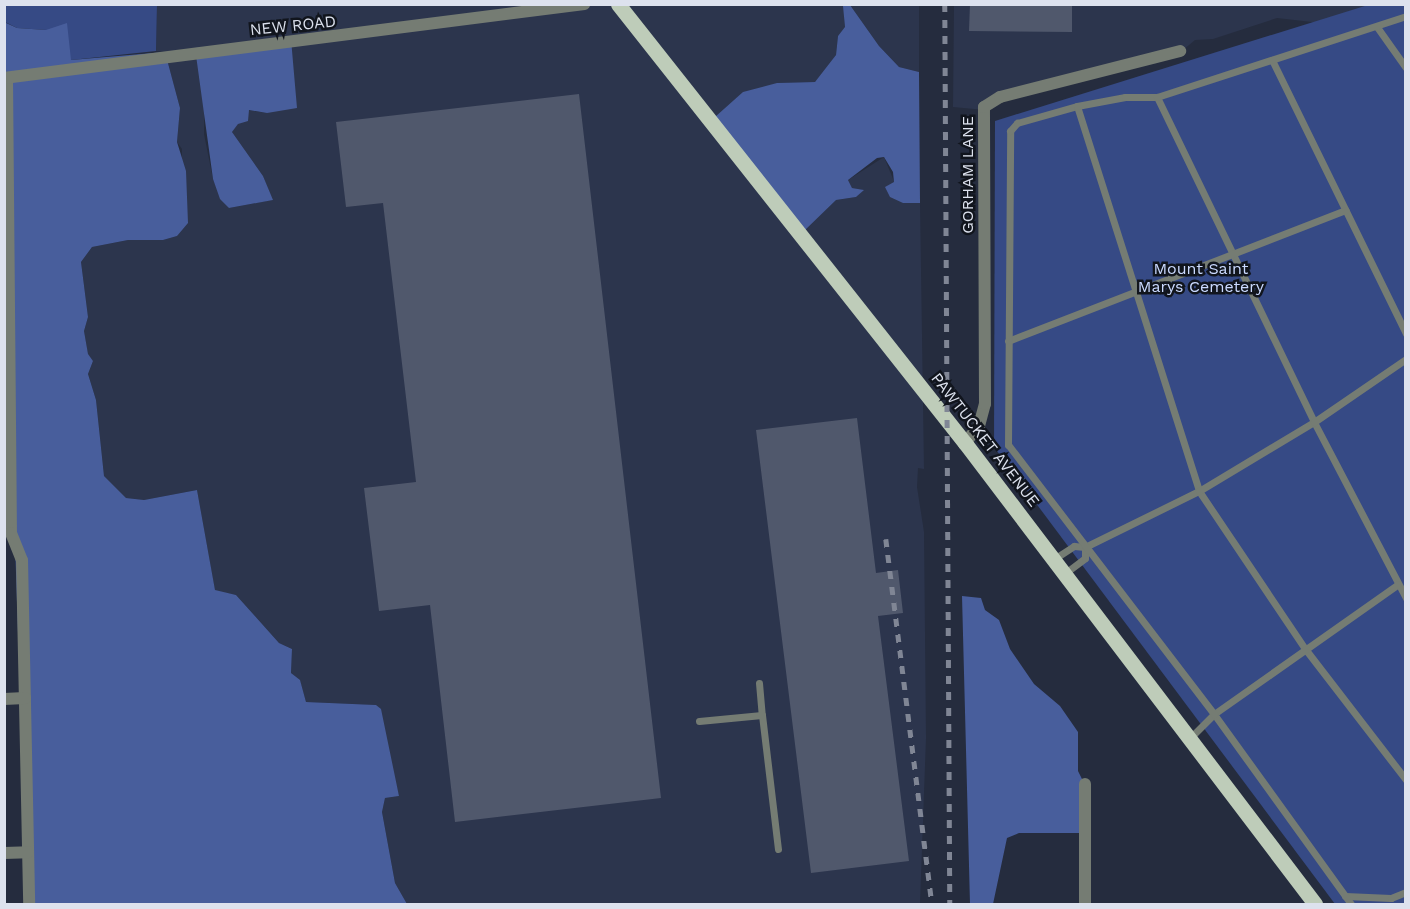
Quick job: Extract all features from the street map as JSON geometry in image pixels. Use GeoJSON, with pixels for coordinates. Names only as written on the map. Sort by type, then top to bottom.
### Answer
{"type":"FeatureCollection","features":[{"type":"Feature","properties":{"kind":"main road","name":"PAWTUCKET AVENUE"},"geometry":{"type":"LineString","coordinates":[[618,4],[966,442],[1188,740],[1315,904]]}},
{"type":"Feature","properties":{"kind":"street","name":"NEW ROAD"},"geometry":{"type":"LineString","coordinates":[[6,78],[584,4]]}},
{"type":"Feature","properties":{"kind":"street","name":"GORHAM LANE"},"geometry":{"type":"LineString","coordinates":[[966,442],[979,426],[985,404],[984,107],[1000,98],[1180,51]]}},
{"type":"Feature","properties":{"kind":"street"},"geometry":{"type":"LineString","coordinates":[[6,78],[9,541],[22,560],[29,904]]}},
{"type":"Feature","properties":{"kind":"street"},"geometry":{"type":"LineString","coordinates":[[4,699],[25,698]]}},
{"type":"Feature","properties":{"kind":"street"},"geometry":{"type":"LineString","coordinates":[[1085,784],[1085,901],[1096,904]]}},
{"type":"Feature","properties":{"kind":"street"},"geometry":{"type":"LineString","coordinates":[[4,853],[28,852]]}},
{"type":"Feature","properties":{"kind":"lane"},"geometry":{"type":"LineString","coordinates":[[1351,904],[1214,714],[1008,445],[1010,132],[1017,123],[1077,106],[1125,97],[1157,97],[1406,16]]}},
{"type":"Feature","properties":{"kind":"lane"},"geometry":{"type":"LineString","coordinates":[[1377,27],[1406,68]]}},
{"type":"Feature","properties":{"kind":"lane"},"geometry":{"type":"LineString","coordinates":[[1272,60],[1406,334]]}},
{"type":"Feature","properties":{"kind":"lane"},"geometry":{"type":"LineString","coordinates":[[1157,97],[1314,422],[1406,598]]}},
{"type":"Feature","properties":{"kind":"lane"},"geometry":{"type":"LineString","coordinates":[[1077,106],[1135,295],[1199,491],[1306,650],[1406,780]]}},
{"type":"Feature","properties":{"kind":"lane"},"geometry":{"type":"LineString","coordinates":[[1008,341],[1135,295],[1345,210]]}},
{"type":"Feature","properties":{"kind":"lane"},"geometry":{"type":"LineString","coordinates":[[1054,559],[1074,546],[1085,547],[1199,491],[1314,422],[1406,359]]}},
{"type":"Feature","properties":{"kind":"lane"},"geometry":{"type":"LineString","coordinates":[[1064,574],[1084,558],[1085,547]]}},
{"type":"Feature","properties":{"kind":"lane"},"geometry":{"type":"LineString","coordinates":[[1188,740],[1214,714],[1398,584]]}},
{"type":"Feature","properties":{"kind":"lane"},"geometry":{"type":"LineString","coordinates":[[759,683],[778,849]]}},
{"type":"Feature","properties":{"kind":"lane"},"geometry":{"type":"LineString","coordinates":[[699,721],[762,715]]}},
{"type":"Feature","properties":{"kind":"lane"},"geometry":{"type":"LineString","coordinates":[[1345,896],[1391,898],[1406,892]]}},
{"type":"Feature","properties":{"kind":"shaded area"},"geometry":{"type":"Polygon","coordinates":[[[157,5],[844,5],[845,28],[838,36],[836,55],[824,74],[815,82],[777,83],[836,200],[856,197],[863,190],[852,188],[848,180],[884,157],[903,203],[920,203],[924,469],[918,468],[917,487],[924,532],[926,738],[920,904],[407,904],[395,883],[382,812],[385,798],[399,796],[376,705],[306,702],[300,681],[291,673],[292,649],[279,643],[236,595],[215,591],[197,490],[144,500],[126,498],[104,476],[96,400],[88,374],[93,361],[88,355],[84,331],[88,317],[81,262],[92,247],[128,240],[163,240],[177,236],[181,228],[182,149],[177,142],[180,108],[165,52],[156,51],[157,5]],[[204,95],[204,134],[213,179],[229,208],[272,200],[263,176],[232,132],[248,110],[267,113],[204,95]]]}},
{"type":"Feature","properties":{"kind":"shaded area"},"geometry":{"type":"Polygon","coordinates":[[[850,5],[919,5],[919,72],[899,67],[879,46],[850,5]]]}},
{"type":"Feature","properties":{"kind":"shaded area"},"geometry":{"type":"Polygon","coordinates":[[[850,5],[879,46],[899,67],[919,72],[920,203],[903,203],[890,197],[885,187],[894,182],[893,172],[884,157],[877,158],[848,180],[852,188],[864,190],[856,197],[836,200],[804,231],[715,117],[743,92],[777,83],[815,82],[836,55],[838,36],[845,27],[843,6],[850,5]]]}},
{"type":"Feature","properties":{"kind":"shaded area"},"geometry":{"type":"Polygon","coordinates":[[[954,5],[1403,5],[1356,27],[1277,18],[1213,39],[1195,40],[1176,56],[1157,63],[1004,98],[985,110],[953,107],[954,5]]]}},
{"type":"Feature","properties":{"kind":"shaded area"},"geometry":{"type":"Polygon","coordinates":[[[4,22],[17,28],[46,30],[67,23],[71,60],[165,52],[180,108],[177,142],[186,171],[188,223],[177,236],[163,240],[128,240],[92,247],[81,262],[88,317],[84,331],[88,354],[93,361],[88,374],[96,400],[104,476],[126,498],[144,500],[197,490],[215,590],[236,595],[279,643],[292,649],[291,673],[300,680],[306,702],[376,705],[381,709],[399,796],[385,798],[382,812],[395,883],[407,904],[27,904],[7,302],[4,22]]]}},
{"type":"Feature","properties":{"kind":"shaded area"},"geometry":{"type":"Polygon","coordinates":[[[291,39],[297,108],[267,113],[249,110],[248,121],[238,124],[232,132],[263,176],[273,200],[229,208],[220,199],[213,179],[195,48],[291,39]]]}},
{"type":"Feature","properties":{"kind":"shaded area"},"geometry":{"type":"Polygon","coordinates":[[[962,596],[981,598],[985,610],[999,620],[1010,649],[1034,684],[1060,706],[1078,732],[1078,771],[1084,783],[1083,833],[1019,833],[1007,838],[993,904],[970,904],[962,596]]]}},
{"type":"Feature","properties":{"kind":"green space"},"geometry":{"type":"Polygon","coordinates":[[[5,5],[157,5],[156,51],[71,60],[46,30],[17,28],[5,22],[5,5]]]}},
{"type":"Feature","properties":{"kind":"green space","name":"Mount Saint Marys Cemetery"},"geometry":{"type":"Polygon","coordinates":[[[1368,5],[1405,5],[1405,904],[1335,904],[994,447],[995,121],[1368,5]]]}},
{"type":"Feature","properties":{"kind":"building"},"geometry":{"type":"Polygon","coordinates":[[[970,4],[1072,4],[1072,32],[969,31],[970,4]]]}},
{"type":"Feature","properties":{"kind":"building"},"geometry":{"type":"Polygon","coordinates":[[[579,94],[661,798],[455,822],[430,605],[379,611],[364,488],[416,482],[383,203],[346,207],[336,122],[579,94]]]}},
{"type":"Feature","properties":{"kind":"building"},"geometry":{"type":"Polygon","coordinates":[[[857,418],[876,573],[898,570],[903,613],[878,616],[909,861],[811,873],[756,430],[857,418]]]}},
{"type":"Feature","properties":{"kind":"railway"},"geometry":{"type":"LineString","coordinates":[[945,4],[950,904]]}},
{"type":"Feature","properties":{"kind":"railway"},"geometry":{"type":"LineString","coordinates":[[886,539],[932,904]]}}]}
